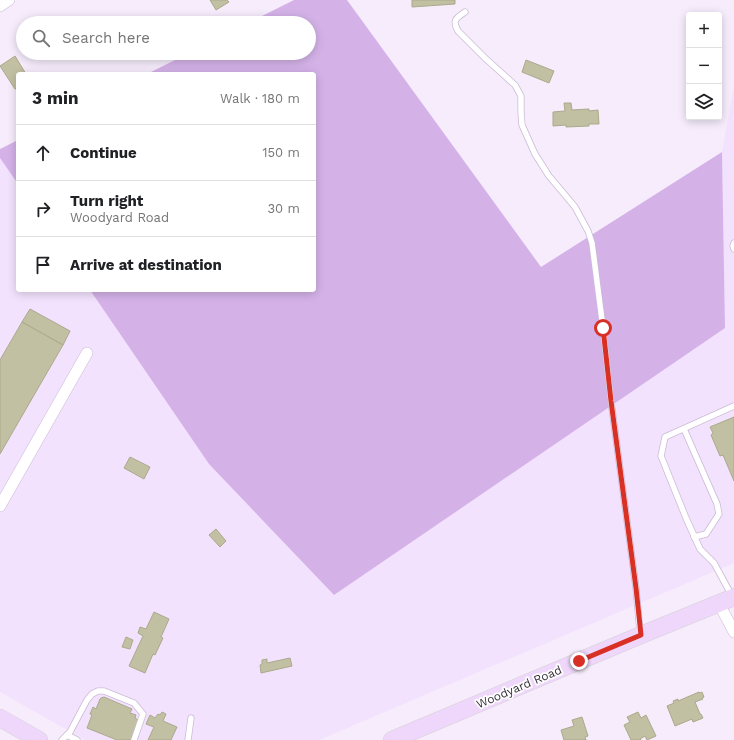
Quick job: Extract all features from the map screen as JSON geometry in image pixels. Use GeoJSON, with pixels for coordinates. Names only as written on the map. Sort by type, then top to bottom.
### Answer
{"type":"FeatureCollection","features":[{"type":"Feature","properties":{"kind":"main road","name":"Woodyard Road"},"geometry":{"type":"LineString","coordinates":[[392,740],[729,599]]}},
{"type":"Feature","properties":{"kind":"main road"},"geometry":{"type":"LineString","coordinates":[[0,718],[39,740]]}},
{"type":"Feature","properties":{"kind":"street"},"geometry":{"type":"LineString","coordinates":[[0,6],[9,0]]}},
{"type":"Feature","properties":{"kind":"street"},"geometry":{"type":"LineString","coordinates":[[0,506],[87,353]]}},
{"type":"Feature","properties":{"kind":"street"},"geometry":{"type":"LineString","coordinates":[[729,599],[734,632]]}},
{"type":"Feature","properties":{"kind":"lane"},"geometry":{"type":"LineString","coordinates":[[465,12],[455,20],[454,24],[456,28],[486,59],[512,81],[518,90],[521,96],[520,112],[522,125],[536,154],[549,176],[575,207],[588,231],[592,243],[611,401],[636,582],[641,635]]}},
{"type":"Feature","properties":{"kind":"lane"},"geometry":{"type":"LineString","coordinates":[[734,244],[732,246],[734,249]]}},
{"type":"Feature","properties":{"kind":"lane"},"geometry":{"type":"LineString","coordinates":[[729,599],[714,563],[700,549],[694,537],[661,456],[665,437],[734,406]]}},
{"type":"Feature","properties":{"kind":"lane"},"geometry":{"type":"LineString","coordinates":[[684,429],[717,504],[719,514],[706,534],[694,537]]}},
{"type":"Feature","properties":{"kind":"lane"},"geometry":{"type":"LineString","coordinates":[[62,740],[70,732],[87,700],[92,694],[98,691],[104,691],[134,703],[143,714],[134,740]]}},
{"type":"Feature","properties":{"kind":"lane"},"geometry":{"type":"LineString","coordinates":[[188,740],[191,718]]}},
{"type":"Feature","properties":{"kind":"lane"},"geometry":{"type":"LineString","coordinates":[[67,735],[77,740]]}},
{"type":"Feature","properties":{"kind":"shaded area"},"geometry":{"type":"Polygon","coordinates":[[[294,0],[347,0],[541,267],[722,152],[725,328],[334,595],[209,464],[91,292],[316,292],[316,72],[151,72],[175,60],[316,60],[316,16],[262,16],[294,0]]]}},
{"type":"Feature","properties":{"kind":"shaded area"},"geometry":{"type":"Polygon","coordinates":[[[734,86],[734,563],[319,740],[85,740],[0,692],[0,158],[16,181],[16,292],[91,292],[209,464],[725,328],[722,152],[734,86]]]}},
{"type":"Feature","properties":{"kind":"shaded area"},"geometry":{"type":"Polygon","coordinates":[[[16,141],[16,181],[0,158],[0,149],[16,141]]]}},
{"type":"Feature","properties":{"kind":"building"},"geometry":{"type":"Polygon","coordinates":[[[210,0],[227,0],[229,2],[216,10],[210,0]]]}},
{"type":"Feature","properties":{"kind":"building"},"geometry":{"type":"Polygon","coordinates":[[[412,0],[455,0],[455,4],[412,7],[412,0]]]}},
{"type":"Feature","properties":{"kind":"building"},"geometry":{"type":"Polygon","coordinates":[[[15,56],[16,60],[25,72],[16,72],[16,89],[15,89],[0,66],[15,56]]]}},
{"type":"Feature","properties":{"kind":"building"},"geometry":{"type":"Polygon","coordinates":[[[526,60],[554,71],[549,83],[522,72],[526,60]]]}},
{"type":"Feature","properties":{"kind":"building"},"geometry":{"type":"Polygon","coordinates":[[[564,103],[571,103],[572,110],[598,110],[599,124],[566,127],[566,125],[553,126],[553,112],[565,111],[564,103]]]}},
{"type":"Feature","properties":{"kind":"building"},"geometry":{"type":"Polygon","coordinates":[[[30,309],[70,331],[63,345],[22,322],[30,309]]]}},
{"type":"Feature","properties":{"kind":"building"},"geometry":{"type":"Polygon","coordinates":[[[22,322],[63,345],[0,454],[0,360],[22,322]]]}},
{"type":"Feature","properties":{"kind":"building"},"geometry":{"type":"Polygon","coordinates":[[[734,417],[734,481],[723,455],[720,456],[711,435],[713,433],[710,427],[734,417]]]}},
{"type":"Feature","properties":{"kind":"building"},"geometry":{"type":"Polygon","coordinates":[[[130,457],[150,467],[144,479],[124,468],[130,457]]]}},
{"type":"Feature","properties":{"kind":"building"},"geometry":{"type":"Polygon","coordinates":[[[216,529],[226,541],[220,547],[209,535],[216,529]]]}},
{"type":"Feature","properties":{"kind":"building"},"geometry":{"type":"Polygon","coordinates":[[[154,612],[169,619],[161,637],[163,638],[155,655],[153,654],[145,673],[129,666],[143,636],[138,633],[140,627],[146,629],[154,612]]]}},
{"type":"Feature","properties":{"kind":"building"},"geometry":{"type":"Polygon","coordinates":[[[126,637],[133,640],[130,649],[122,647],[126,637]]]}},
{"type":"Feature","properties":{"kind":"building"},"geometry":{"type":"Polygon","coordinates":[[[290,658],[292,666],[261,673],[260,665],[262,664],[262,660],[267,659],[267,663],[290,658]]]}},
{"type":"Feature","properties":{"kind":"building"},"geometry":{"type":"Polygon","coordinates":[[[702,692],[704,697],[702,698],[703,699],[695,702],[703,718],[693,722],[692,719],[675,726],[667,706],[674,703],[673,701],[678,699],[678,701],[702,692]]]}},
{"type":"Feature","properties":{"kind":"building"},"geometry":{"type":"Polygon","coordinates":[[[104,697],[132,709],[130,713],[136,715],[135,718],[138,720],[131,740],[117,740],[87,728],[92,715],[90,714],[93,707],[96,709],[100,699],[104,697]]]}},
{"type":"Feature","properties":{"kind":"building"},"geometry":{"type":"Polygon","coordinates":[[[162,712],[166,714],[163,721],[177,727],[171,740],[148,740],[154,727],[146,724],[150,715],[155,718],[162,712]]]}},
{"type":"Feature","properties":{"kind":"building"},"geometry":{"type":"Polygon","coordinates":[[[638,712],[641,718],[646,715],[656,736],[647,740],[645,736],[640,739],[641,740],[631,740],[624,725],[630,722],[627,717],[638,712]]]}},
{"type":"Feature","properties":{"kind":"building"},"geometry":{"type":"Polygon","coordinates":[[[582,717],[588,736],[585,737],[586,740],[564,740],[561,730],[574,726],[572,720],[582,717]]]}},
{"type":"Feature","properties":{"kind":"route"},"geometry":{"type":"LineString","coordinates":[[579,661],[641,635],[603,328]]}}]}
